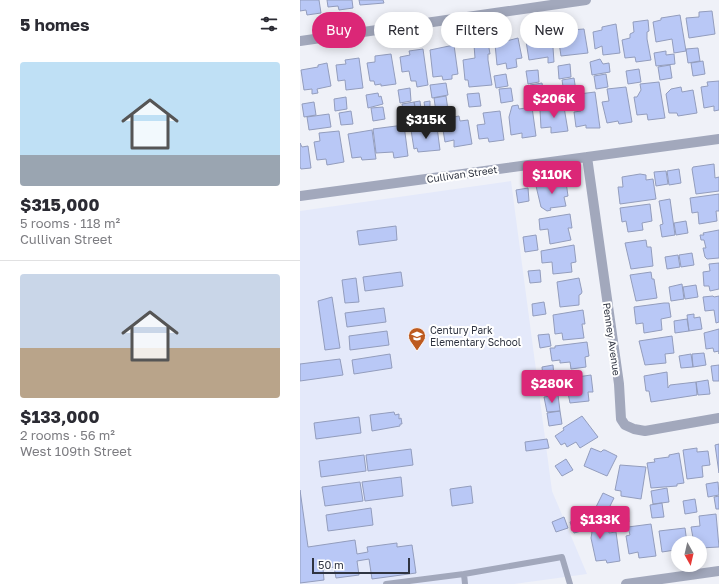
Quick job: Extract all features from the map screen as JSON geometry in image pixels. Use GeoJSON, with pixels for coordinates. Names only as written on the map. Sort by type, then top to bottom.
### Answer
{"type":"FeatureCollection","features":[{"type":"Feature","properties":{"kind":"street"},"geometry":{"type":"LineString","coordinates":[[300,42],[586,0]]}},
{"type":"Feature","properties":{"kind":"street","name":"Cullivan Street"},"geometry":{"type":"LineString","coordinates":[[300,196],[719,139]]}},
{"type":"Feature","properties":{"kind":"street","name":"Penney Avenue"},"geometry":{"type":"LineString","coordinates":[[587,156],[619,384],[621,419],[625,425],[645,431],[719,418]]}},
{"type":"Feature","properties":{"kind":"street"},"geometry":{"type":"LineString","coordinates":[[626,584],[719,571]]}},
{"type":"Feature","properties":{"kind":"lane"},"geometry":{"type":"LineString","coordinates":[[386,584],[464,574],[562,557],[570,584]]}},
{"type":"Feature","properties":{"kind":"lane"},"geometry":{"type":"LineString","coordinates":[[464,574],[465,584]]}},
{"type":"Feature","properties":{"kind":"shaded area","name":"Century Park Elementary School"},"geometry":{"type":"Polygon","coordinates":[[[511,181],[552,491],[587,574],[514,584],[300,584],[300,211],[511,181]]]}},
{"type":"Feature","properties":{"kind":"building"},"geometry":{"type":"Polygon","coordinates":[[[300,0],[319,0],[321,12],[312,12],[312,14],[307,15],[306,10],[300,11],[300,0]]]}},
{"type":"Feature","properties":{"kind":"building"},"geometry":{"type":"Polygon","coordinates":[[[327,0],[352,0],[353,8],[339,10],[338,6],[328,7],[327,0]]]}},
{"type":"Feature","properties":{"kind":"building"},"geometry":{"type":"Polygon","coordinates":[[[359,0],[383,0],[384,3],[360,5],[359,0]]]}},
{"type":"Feature","properties":{"kind":"building"},"geometry":{"type":"Polygon","coordinates":[[[712,11],[715,34],[689,38],[686,18],[699,17],[699,12],[712,11]]]}},
{"type":"Feature","properties":{"kind":"building"},"geometry":{"type":"Polygon","coordinates":[[[680,15],[686,51],[674,53],[672,39],[656,42],[653,22],[661,20],[661,18],[680,15]]]}},
{"type":"Feature","properties":{"kind":"building"},"geometry":{"type":"Polygon","coordinates":[[[648,20],[649,31],[647,32],[647,39],[651,60],[636,62],[635,57],[625,58],[622,40],[630,38],[630,34],[634,32],[633,22],[648,20]]]}},
{"type":"Feature","properties":{"kind":"building"},"geometry":{"type":"Polygon","coordinates":[[[616,24],[620,53],[603,55],[602,46],[595,49],[593,32],[602,30],[602,27],[616,24]]]}},
{"type":"Feature","properties":{"kind":"building"},"geometry":{"type":"Polygon","coordinates":[[[578,29],[584,29],[588,53],[561,56],[560,48],[578,48],[578,29]]]}},
{"type":"Feature","properties":{"kind":"building"},"geometry":{"type":"Polygon","coordinates":[[[518,38],[522,58],[516,59],[517,67],[507,69],[506,63],[497,65],[495,48],[512,48],[512,40],[518,38]]]}},
{"type":"Feature","properties":{"kind":"building"},"geometry":{"type":"Polygon","coordinates":[[[441,48],[454,48],[458,74],[452,75],[452,79],[443,80],[442,76],[433,77],[430,50],[441,48]]]}},
{"type":"Feature","properties":{"kind":"building"},"geometry":{"type":"Polygon","coordinates":[[[474,48],[489,48],[490,54],[488,54],[488,60],[492,85],[469,87],[468,80],[465,80],[463,60],[475,58],[474,48]]]}},
{"type":"Feature","properties":{"kind":"building"},"geometry":{"type":"Polygon","coordinates":[[[527,48],[553,48],[554,62],[548,63],[548,57],[529,60],[527,48]]]}},
{"type":"Feature","properties":{"kind":"building"},"geometry":{"type":"Polygon","coordinates":[[[698,48],[700,61],[688,63],[686,49],[698,48]]]}},
{"type":"Feature","properties":{"kind":"building"},"geometry":{"type":"Polygon","coordinates":[[[423,49],[428,85],[417,87],[416,81],[411,81],[409,71],[402,72],[400,57],[410,55],[409,51],[423,49]]]}},
{"type":"Feature","properties":{"kind":"building"},"geometry":{"type":"Polygon","coordinates":[[[666,51],[666,55],[674,54],[675,64],[656,66],[654,53],[666,51]]]}},
{"type":"Feature","properties":{"kind":"building"},"geometry":{"type":"Polygon","coordinates":[[[391,54],[396,84],[381,86],[381,84],[375,85],[374,81],[370,81],[367,63],[375,62],[375,56],[391,54]]]}},
{"type":"Feature","properties":{"kind":"building"},"geometry":{"type":"Polygon","coordinates":[[[359,58],[363,88],[346,90],[345,80],[338,81],[336,65],[346,64],[345,60],[359,58]]]}},
{"type":"Feature","properties":{"kind":"building"},"geometry":{"type":"Polygon","coordinates":[[[600,59],[603,64],[609,63],[610,72],[592,75],[590,62],[600,59]]]}},
{"type":"Feature","properties":{"kind":"building"},"geometry":{"type":"Polygon","coordinates":[[[703,61],[705,74],[693,76],[691,63],[703,61]]]}},
{"type":"Feature","properties":{"kind":"building"},"geometry":{"type":"Polygon","coordinates":[[[327,63],[331,86],[317,89],[318,93],[312,94],[312,89],[304,90],[301,70],[318,67],[318,65],[327,63]]]}},
{"type":"Feature","properties":{"kind":"building"},"geometry":{"type":"Polygon","coordinates":[[[570,64],[571,77],[559,79],[558,66],[570,64]]]}},
{"type":"Feature","properties":{"kind":"building"},"geometry":{"type":"Polygon","coordinates":[[[670,65],[672,78],[660,80],[658,67],[670,65]]]}},
{"type":"Feature","properties":{"kind":"building"},"geometry":{"type":"Polygon","coordinates":[[[639,69],[641,82],[628,84],[626,71],[639,69]]]}},
{"type":"Feature","properties":{"kind":"building"},"geometry":{"type":"Polygon","coordinates":[[[538,70],[539,82],[528,84],[526,71],[538,70]]]}},
{"type":"Feature","properties":{"kind":"building"},"geometry":{"type":"Polygon","coordinates":[[[506,74],[508,86],[496,88],[494,76],[506,74]]]}},
{"type":"Feature","properties":{"kind":"building"},"geometry":{"type":"Polygon","coordinates":[[[606,74],[608,87],[596,89],[594,76],[606,74]]]}},
{"type":"Feature","properties":{"kind":"building"},"geometry":{"type":"Polygon","coordinates":[[[574,78],[576,91],[564,93],[562,80],[574,78]]]}},
{"type":"Feature","properties":{"kind":"building"},"geometry":{"type":"Polygon","coordinates":[[[719,81],[719,110],[714,111],[714,106],[704,108],[701,87],[708,86],[707,82],[719,81]]]}},
{"type":"Feature","properties":{"kind":"building"},"geometry":{"type":"Polygon","coordinates":[[[659,82],[665,118],[648,120],[647,114],[637,115],[634,97],[637,97],[641,90],[640,84],[659,82]]]}},
{"type":"Feature","properties":{"kind":"building"},"geometry":{"type":"Polygon","coordinates":[[[446,83],[448,95],[432,98],[430,85],[446,83]]]}},
{"type":"Feature","properties":{"kind":"building"},"geometry":{"type":"Polygon","coordinates":[[[542,83],[544,96],[532,97],[530,85],[542,83]]]}},
{"type":"Feature","properties":{"kind":"building"},"geometry":{"type":"Polygon","coordinates":[[[626,87],[632,122],[619,124],[618,121],[607,123],[602,102],[609,101],[607,89],[626,87]]]}},
{"type":"Feature","properties":{"kind":"building"},"geometry":{"type":"Polygon","coordinates":[[[681,87],[682,92],[693,90],[697,113],[678,116],[677,113],[669,113],[666,94],[671,89],[681,87]]]}},
{"type":"Feature","properties":{"kind":"building"},"geometry":{"type":"Polygon","coordinates":[[[410,88],[411,101],[400,103],[398,90],[410,88]]]}},
{"type":"Feature","properties":{"kind":"building"},"geometry":{"type":"Polygon","coordinates":[[[511,88],[513,101],[501,103],[499,89],[511,88]]]}},
{"type":"Feature","properties":{"kind":"building"},"geometry":{"type":"Polygon","coordinates":[[[595,92],[600,128],[586,128],[586,125],[576,127],[574,112],[581,111],[579,94],[595,92]]]}},
{"type":"Feature","properties":{"kind":"building"},"geometry":{"type":"Polygon","coordinates":[[[378,93],[379,97],[381,96],[383,104],[368,108],[366,95],[378,93]]]}},
{"type":"Feature","properties":{"kind":"building"},"geometry":{"type":"Polygon","coordinates":[[[479,93],[481,106],[469,107],[467,94],[479,93]]]}},
{"type":"Feature","properties":{"kind":"building"},"geometry":{"type":"Polygon","coordinates":[[[446,96],[448,110],[436,112],[434,98],[446,96]]]}},
{"type":"Feature","properties":{"kind":"building"},"geometry":{"type":"Polygon","coordinates":[[[346,97],[347,109],[335,111],[334,99],[346,97]]]}},
{"type":"Feature","properties":{"kind":"building"},"geometry":{"type":"Polygon","coordinates":[[[420,101],[421,110],[416,111],[414,102],[420,101]]]}},
{"type":"Feature","properties":{"kind":"building"},"geometry":{"type":"Polygon","coordinates":[[[430,101],[430,108],[425,108],[424,102],[430,101]]]}},
{"type":"Feature","properties":{"kind":"building"},"geometry":{"type":"Polygon","coordinates":[[[314,102],[316,115],[304,117],[302,104],[314,102]]]}},
{"type":"Feature","properties":{"kind":"building"},"geometry":{"type":"Polygon","coordinates":[[[414,102],[416,114],[404,116],[402,104],[414,102]]]}},
{"type":"Feature","properties":{"kind":"building"},"geometry":{"type":"Polygon","coordinates":[[[560,104],[561,107],[564,107],[568,131],[551,133],[551,127],[541,128],[540,110],[553,108],[553,105],[560,104]]]}},
{"type":"Feature","properties":{"kind":"building"},"geometry":{"type":"Polygon","coordinates":[[[518,105],[519,109],[532,107],[536,136],[522,138],[522,133],[511,135],[509,117],[512,106],[518,105]]]}},
{"type":"Feature","properties":{"kind":"building"},"geometry":{"type":"Polygon","coordinates":[[[383,107],[385,119],[373,121],[371,108],[383,107]]]}},
{"type":"Feature","properties":{"kind":"building"},"geometry":{"type":"Polygon","coordinates":[[[351,111],[353,124],[341,125],[339,113],[351,111]]]}},
{"type":"Feature","properties":{"kind":"building"},"geometry":{"type":"Polygon","coordinates":[[[500,111],[504,140],[489,142],[488,138],[479,139],[477,125],[485,124],[483,113],[500,111]]]}},
{"type":"Feature","properties":{"kind":"building"},"geometry":{"type":"Polygon","coordinates":[[[329,114],[331,127],[309,130],[307,117],[329,114]]]}},
{"type":"Feature","properties":{"kind":"building"},"geometry":{"type":"Polygon","coordinates":[[[459,116],[460,121],[468,120],[472,144],[454,147],[454,140],[445,142],[442,124],[448,123],[448,118],[459,116]]]}},
{"type":"Feature","properties":{"kind":"building"},"geometry":{"type":"Polygon","coordinates":[[[404,125],[408,156],[394,158],[393,152],[376,153],[373,129],[404,125]]]}},
{"type":"Feature","properties":{"kind":"building"},"geometry":{"type":"Polygon","coordinates":[[[437,127],[440,150],[418,152],[417,148],[414,149],[411,130],[437,127]]]}},
{"type":"Feature","properties":{"kind":"building"},"geometry":{"type":"Polygon","coordinates":[[[372,130],[376,159],[362,160],[361,157],[352,158],[348,134],[372,130]]]}},
{"type":"Feature","properties":{"kind":"building"},"geometry":{"type":"Polygon","coordinates":[[[339,131],[344,162],[327,165],[326,159],[317,160],[314,142],[320,141],[319,133],[339,131]]]}},
{"type":"Feature","properties":{"kind":"building"},"geometry":{"type":"Polygon","coordinates":[[[300,143],[302,147],[308,146],[311,168],[301,169],[300,167],[300,143]]]}},
{"type":"Feature","properties":{"kind":"building"},"geometry":{"type":"Polygon","coordinates":[[[714,164],[715,178],[719,177],[719,191],[696,194],[692,169],[693,167],[714,164]]]}},
{"type":"Feature","properties":{"kind":"building"},"geometry":{"type":"Polygon","coordinates":[[[679,169],[681,183],[669,185],[667,171],[679,169]]]}},
{"type":"Feature","properties":{"kind":"building"},"geometry":{"type":"Polygon","coordinates":[[[666,171],[668,184],[656,186],[654,172],[666,171]]]}},
{"type":"Feature","properties":{"kind":"building"},"geometry":{"type":"Polygon","coordinates":[[[640,174],[646,175],[646,180],[653,179],[656,199],[620,204],[618,187],[623,187],[622,177],[640,174]]]}},
{"type":"Feature","properties":{"kind":"building"},"geometry":{"type":"Polygon","coordinates":[[[566,182],[568,196],[564,197],[566,206],[550,208],[551,210],[547,211],[541,207],[536,186],[566,182]]]}},
{"type":"Feature","properties":{"kind":"building"},"geometry":{"type":"Polygon","coordinates":[[[528,188],[529,201],[518,203],[516,190],[528,188]]]}},
{"type":"Feature","properties":{"kind":"building"},"geometry":{"type":"Polygon","coordinates":[[[719,194],[719,211],[716,211],[717,221],[699,224],[698,212],[692,213],[690,198],[719,194]]]}},
{"type":"Feature","properties":{"kind":"building"},"geometry":{"type":"Polygon","coordinates":[[[670,199],[675,235],[662,237],[660,225],[663,224],[659,201],[670,199]]]}},
{"type":"Feature","properties":{"kind":"building"},"geometry":{"type":"Polygon","coordinates":[[[650,204],[652,221],[642,223],[643,230],[628,232],[626,221],[622,222],[620,208],[650,204]]]}},
{"type":"Feature","properties":{"kind":"building"},"geometry":{"type":"Polygon","coordinates":[[[570,214],[572,228],[568,228],[571,240],[550,244],[548,229],[540,230],[539,219],[570,214]]]}},
{"type":"Feature","properties":{"kind":"building"},"geometry":{"type":"Polygon","coordinates":[[[686,221],[688,233],[676,235],[674,223],[686,221]]]}},
{"type":"Feature","properties":{"kind":"building"},"geometry":{"type":"Polygon","coordinates":[[[396,226],[397,240],[359,245],[357,231],[396,226]]]}},
{"type":"Feature","properties":{"kind":"building"},"geometry":{"type":"Polygon","coordinates":[[[719,230],[719,258],[707,259],[703,248],[706,248],[704,240],[701,240],[700,235],[719,230]]]}},
{"type":"Feature","properties":{"kind":"building"},"geometry":{"type":"Polygon","coordinates":[[[536,235],[538,250],[525,252],[523,237],[536,235]]]}},
{"type":"Feature","properties":{"kind":"building"},"geometry":{"type":"Polygon","coordinates":[[[646,240],[647,247],[651,247],[653,266],[631,269],[625,243],[646,240]]]}},
{"type":"Feature","properties":{"kind":"building"},"geometry":{"type":"Polygon","coordinates":[[[574,245],[576,262],[571,263],[572,272],[553,274],[552,262],[542,263],[541,251],[574,245]]]}},
{"type":"Feature","properties":{"kind":"building"},"geometry":{"type":"Polygon","coordinates":[[[692,253],[694,265],[681,267],[679,255],[692,253]]]}},
{"type":"Feature","properties":{"kind":"building"},"geometry":{"type":"Polygon","coordinates":[[[678,255],[680,267],[667,269],[665,257],[678,255]]]}},
{"type":"Feature","properties":{"kind":"building"},"geometry":{"type":"Polygon","coordinates":[[[719,263],[719,289],[710,291],[709,286],[704,286],[703,272],[710,271],[709,264],[719,263]]]}},
{"type":"Feature","properties":{"kind":"building"},"geometry":{"type":"Polygon","coordinates":[[[540,270],[541,282],[530,283],[528,271],[540,270]]]}},
{"type":"Feature","properties":{"kind":"building"},"geometry":{"type":"Polygon","coordinates":[[[401,272],[403,286],[365,291],[363,277],[401,272]]]}},
{"type":"Feature","properties":{"kind":"building"},"geometry":{"type":"Polygon","coordinates":[[[651,272],[652,279],[654,279],[657,298],[636,301],[630,275],[651,272]]]}},
{"type":"Feature","properties":{"kind":"building"},"geometry":{"type":"Polygon","coordinates":[[[356,278],[359,302],[345,303],[342,280],[356,278]]]}},
{"type":"Feature","properties":{"kind":"building"},"geometry":{"type":"Polygon","coordinates":[[[579,278],[582,292],[579,295],[579,305],[560,307],[557,282],[579,278]]]}},
{"type":"Feature","properties":{"kind":"building"},"geometry":{"type":"Polygon","coordinates":[[[682,284],[684,299],[671,301],[669,287],[682,284]]]}},
{"type":"Feature","properties":{"kind":"building"},"geometry":{"type":"Polygon","coordinates":[[[696,285],[698,297],[685,299],[683,287],[696,285]]]}},
{"type":"Feature","properties":{"kind":"building"},"geometry":{"type":"Polygon","coordinates":[[[719,296],[719,322],[716,323],[714,310],[705,311],[703,297],[719,296]]]}},
{"type":"Feature","properties":{"kind":"building"},"geometry":{"type":"Polygon","coordinates":[[[332,297],[340,348],[325,350],[318,301],[332,297]]]}},
{"type":"Feature","properties":{"kind":"building"},"geometry":{"type":"Polygon","coordinates":[[[544,302],[546,314],[533,316],[532,304],[544,302]]]}},
{"type":"Feature","properties":{"kind":"building"},"geometry":{"type":"Polygon","coordinates":[[[669,303],[671,317],[661,319],[662,330],[644,333],[643,323],[636,324],[634,307],[669,303]]]}},
{"type":"Feature","properties":{"kind":"building"},"geometry":{"type":"Polygon","coordinates":[[[384,308],[386,322],[347,327],[345,313],[384,308]]]}},
{"type":"Feature","properties":{"kind":"building"},"geometry":{"type":"Polygon","coordinates":[[[583,310],[585,324],[582,324],[584,338],[563,340],[562,333],[555,334],[553,315],[583,310]]]}},
{"type":"Feature","properties":{"kind":"building"},"geometry":{"type":"Polygon","coordinates":[[[694,314],[694,318],[700,317],[702,329],[689,331],[687,315],[694,314]]]}},
{"type":"Feature","properties":{"kind":"building"},"geometry":{"type":"Polygon","coordinates":[[[687,319],[689,331],[675,333],[674,321],[687,319]]]}},
{"type":"Feature","properties":{"kind":"building"},"geometry":{"type":"Polygon","coordinates":[[[719,329],[719,351],[714,352],[713,348],[706,349],[704,333],[719,329]]]}},
{"type":"Feature","properties":{"kind":"building"},"geometry":{"type":"Polygon","coordinates":[[[387,331],[389,345],[350,350],[349,336],[387,331]]]}},
{"type":"Feature","properties":{"kind":"building"},"geometry":{"type":"Polygon","coordinates":[[[549,334],[551,346],[540,348],[538,335],[549,334]]]}},
{"type":"Feature","properties":{"kind":"building"},"geometry":{"type":"Polygon","coordinates":[[[672,336],[674,353],[665,354],[666,363],[645,365],[639,341],[672,336]]]}},
{"type":"Feature","properties":{"kind":"building"},"geometry":{"type":"Polygon","coordinates":[[[587,342],[589,356],[585,357],[586,367],[571,369],[570,362],[560,363],[560,360],[552,361],[550,348],[587,342]]]}},
{"type":"Feature","properties":{"kind":"building"},"geometry":{"type":"Polygon","coordinates":[[[704,353],[706,365],[693,367],[692,354],[704,353]]]}},
{"type":"Feature","properties":{"kind":"building"},"geometry":{"type":"Polygon","coordinates":[[[390,354],[392,368],[354,374],[352,360],[390,354]]]}},
{"type":"Feature","properties":{"kind":"building"},"geometry":{"type":"Polygon","coordinates":[[[691,354],[693,367],[681,368],[679,356],[691,354]]]}},
{"type":"Feature","properties":{"kind":"building"},"geometry":{"type":"Polygon","coordinates":[[[340,359],[343,375],[300,381],[300,364],[340,359]]]}},
{"type":"Feature","properties":{"kind":"building"},"geometry":{"type":"Polygon","coordinates":[[[553,365],[554,377],[543,379],[542,367],[553,365]]]}},
{"type":"Feature","properties":{"kind":"building"},"geometry":{"type":"Polygon","coordinates":[[[719,365],[719,381],[713,381],[711,366],[719,365]]]}},
{"type":"Feature","properties":{"kind":"building"},"geometry":{"type":"Polygon","coordinates":[[[667,372],[668,388],[670,385],[696,382],[697,395],[651,402],[649,391],[646,391],[644,376],[667,372]]]}},
{"type":"Feature","properties":{"kind":"building"},"geometry":{"type":"Polygon","coordinates":[[[591,375],[593,392],[588,392],[589,401],[570,403],[568,393],[565,394],[563,379],[591,375]]]}},
{"type":"Feature","properties":{"kind":"building"},"geometry":{"type":"Polygon","coordinates":[[[708,380],[710,394],[698,395],[696,382],[708,380]]]}},
{"type":"Feature","properties":{"kind":"building"},"geometry":{"type":"Polygon","coordinates":[[[558,395],[560,411],[547,412],[544,397],[558,395]]]}},
{"type":"Feature","properties":{"kind":"building"},"geometry":{"type":"Polygon","coordinates":[[[560,411],[562,424],[549,426],[547,413],[560,411]]]}},
{"type":"Feature","properties":{"kind":"building"},"geometry":{"type":"Polygon","coordinates":[[[394,412],[395,415],[399,414],[399,419],[401,418],[402,424],[400,424],[400,426],[372,431],[370,415],[394,412]]]}},
{"type":"Feature","properties":{"kind":"building"},"geometry":{"type":"Polygon","coordinates":[[[582,416],[598,437],[580,448],[576,442],[567,447],[565,443],[561,445],[555,436],[564,430],[563,428],[582,416]]]}},
{"type":"Feature","properties":{"kind":"building"},"geometry":{"type":"Polygon","coordinates":[[[359,417],[361,433],[316,439],[314,423],[359,417]]]}},
{"type":"Feature","properties":{"kind":"building"},"geometry":{"type":"Polygon","coordinates":[[[547,439],[549,448],[526,451],[525,442],[547,439]]]}},
{"type":"Feature","properties":{"kind":"building"},"geometry":{"type":"Polygon","coordinates":[[[719,444],[719,473],[715,445],[719,444]]]}},
{"type":"Feature","properties":{"kind":"building"},"geometry":{"type":"Polygon","coordinates":[[[591,448],[601,452],[605,450],[617,456],[607,476],[584,466],[591,448]]]}},
{"type":"Feature","properties":{"kind":"building"},"geometry":{"type":"Polygon","coordinates":[[[697,448],[697,452],[708,451],[710,465],[702,466],[703,477],[687,479],[683,450],[697,448]]]}},
{"type":"Feature","properties":{"kind":"building"},"geometry":{"type":"Polygon","coordinates":[[[411,449],[413,465],[368,471],[366,455],[411,449]]]}},
{"type":"Feature","properties":{"kind":"building"},"geometry":{"type":"Polygon","coordinates":[[[679,453],[684,483],[677,484],[677,486],[651,488],[647,463],[655,462],[654,459],[669,457],[669,455],[679,453]]]}},
{"type":"Feature","properties":{"kind":"building"},"geometry":{"type":"Polygon","coordinates":[[[364,455],[366,471],[321,477],[319,461],[364,455]]]}},
{"type":"Feature","properties":{"kind":"building"},"geometry":{"type":"Polygon","coordinates":[[[566,459],[573,470],[562,476],[555,466],[566,459]]]}},
{"type":"Feature","properties":{"kind":"building"},"geometry":{"type":"Polygon","coordinates":[[[620,465],[646,467],[641,499],[621,496],[621,491],[615,490],[620,465]]]}},
{"type":"Feature","properties":{"kind":"building"},"geometry":{"type":"Polygon","coordinates":[[[401,477],[403,496],[365,501],[362,482],[401,477]]]}},
{"type":"Feature","properties":{"kind":"building"},"geometry":{"type":"Polygon","coordinates":[[[360,482],[363,501],[325,506],[322,487],[360,482]]]}},
{"type":"Feature","properties":{"kind":"building"},"geometry":{"type":"Polygon","coordinates":[[[718,482],[719,495],[708,497],[706,484],[718,482]]]}},
{"type":"Feature","properties":{"kind":"building"},"geometry":{"type":"Polygon","coordinates":[[[471,486],[473,503],[452,506],[450,489],[471,486]]]}},
{"type":"Feature","properties":{"kind":"building"},"geometry":{"type":"Polygon","coordinates":[[[667,488],[669,502],[653,504],[651,491],[667,488]]]}},
{"type":"Feature","properties":{"kind":"building"},"geometry":{"type":"Polygon","coordinates":[[[300,490],[308,547],[355,540],[357,554],[368,552],[367,547],[397,543],[397,547],[412,545],[416,573],[372,579],[369,559],[357,561],[359,575],[336,578],[334,567],[323,569],[324,580],[300,583],[300,490]]]}},
{"type":"Feature","properties":{"kind":"building"},"geometry":{"type":"Polygon","coordinates":[[[603,493],[614,498],[608,510],[596,507],[603,493]]]}},
{"type":"Feature","properties":{"kind":"building"},"geometry":{"type":"Polygon","coordinates":[[[719,496],[719,509],[716,509],[714,497],[719,496]]]}},
{"type":"Feature","properties":{"kind":"building"},"geometry":{"type":"Polygon","coordinates":[[[695,499],[697,512],[685,514],[683,501],[695,499]]]}},
{"type":"Feature","properties":{"kind":"building"},"geometry":{"type":"Polygon","coordinates":[[[662,503],[664,517],[652,518],[650,505],[662,503]]]}},
{"type":"Feature","properties":{"kind":"building"},"geometry":{"type":"Polygon","coordinates":[[[371,508],[373,525],[328,531],[326,515],[371,508]]]}},
{"type":"Feature","properties":{"kind":"building"},"geometry":{"type":"Polygon","coordinates":[[[628,509],[629,522],[617,524],[615,511],[628,509]]]}},
{"type":"Feature","properties":{"kind":"building"},"geometry":{"type":"Polygon","coordinates":[[[716,514],[719,547],[707,548],[707,536],[693,536],[691,527],[700,526],[699,516],[716,514]]]}},
{"type":"Feature","properties":{"kind":"building"},"geometry":{"type":"Polygon","coordinates":[[[564,517],[568,528],[556,532],[552,522],[564,517]]]}},
{"type":"Feature","properties":{"kind":"building"},"geometry":{"type":"Polygon","coordinates":[[[591,517],[592,525],[604,524],[604,529],[609,528],[609,533],[616,532],[620,561],[607,563],[606,560],[596,561],[591,538],[592,532],[585,530],[574,533],[570,522],[591,517]]]}},
{"type":"Feature","properties":{"kind":"building"},"geometry":{"type":"Polygon","coordinates":[[[651,524],[656,556],[639,558],[638,552],[629,554],[626,536],[630,535],[628,527],[651,524]]]}},
{"type":"Feature","properties":{"kind":"building"},"geometry":{"type":"Polygon","coordinates":[[[685,528],[686,536],[671,536],[671,551],[662,552],[659,531],[685,528]]]}},
{"type":"Feature","properties":{"kind":"place","name":"Century Park Elementary School"},"geometry":{"type":"Point","coordinates":[417,351]}}]}
